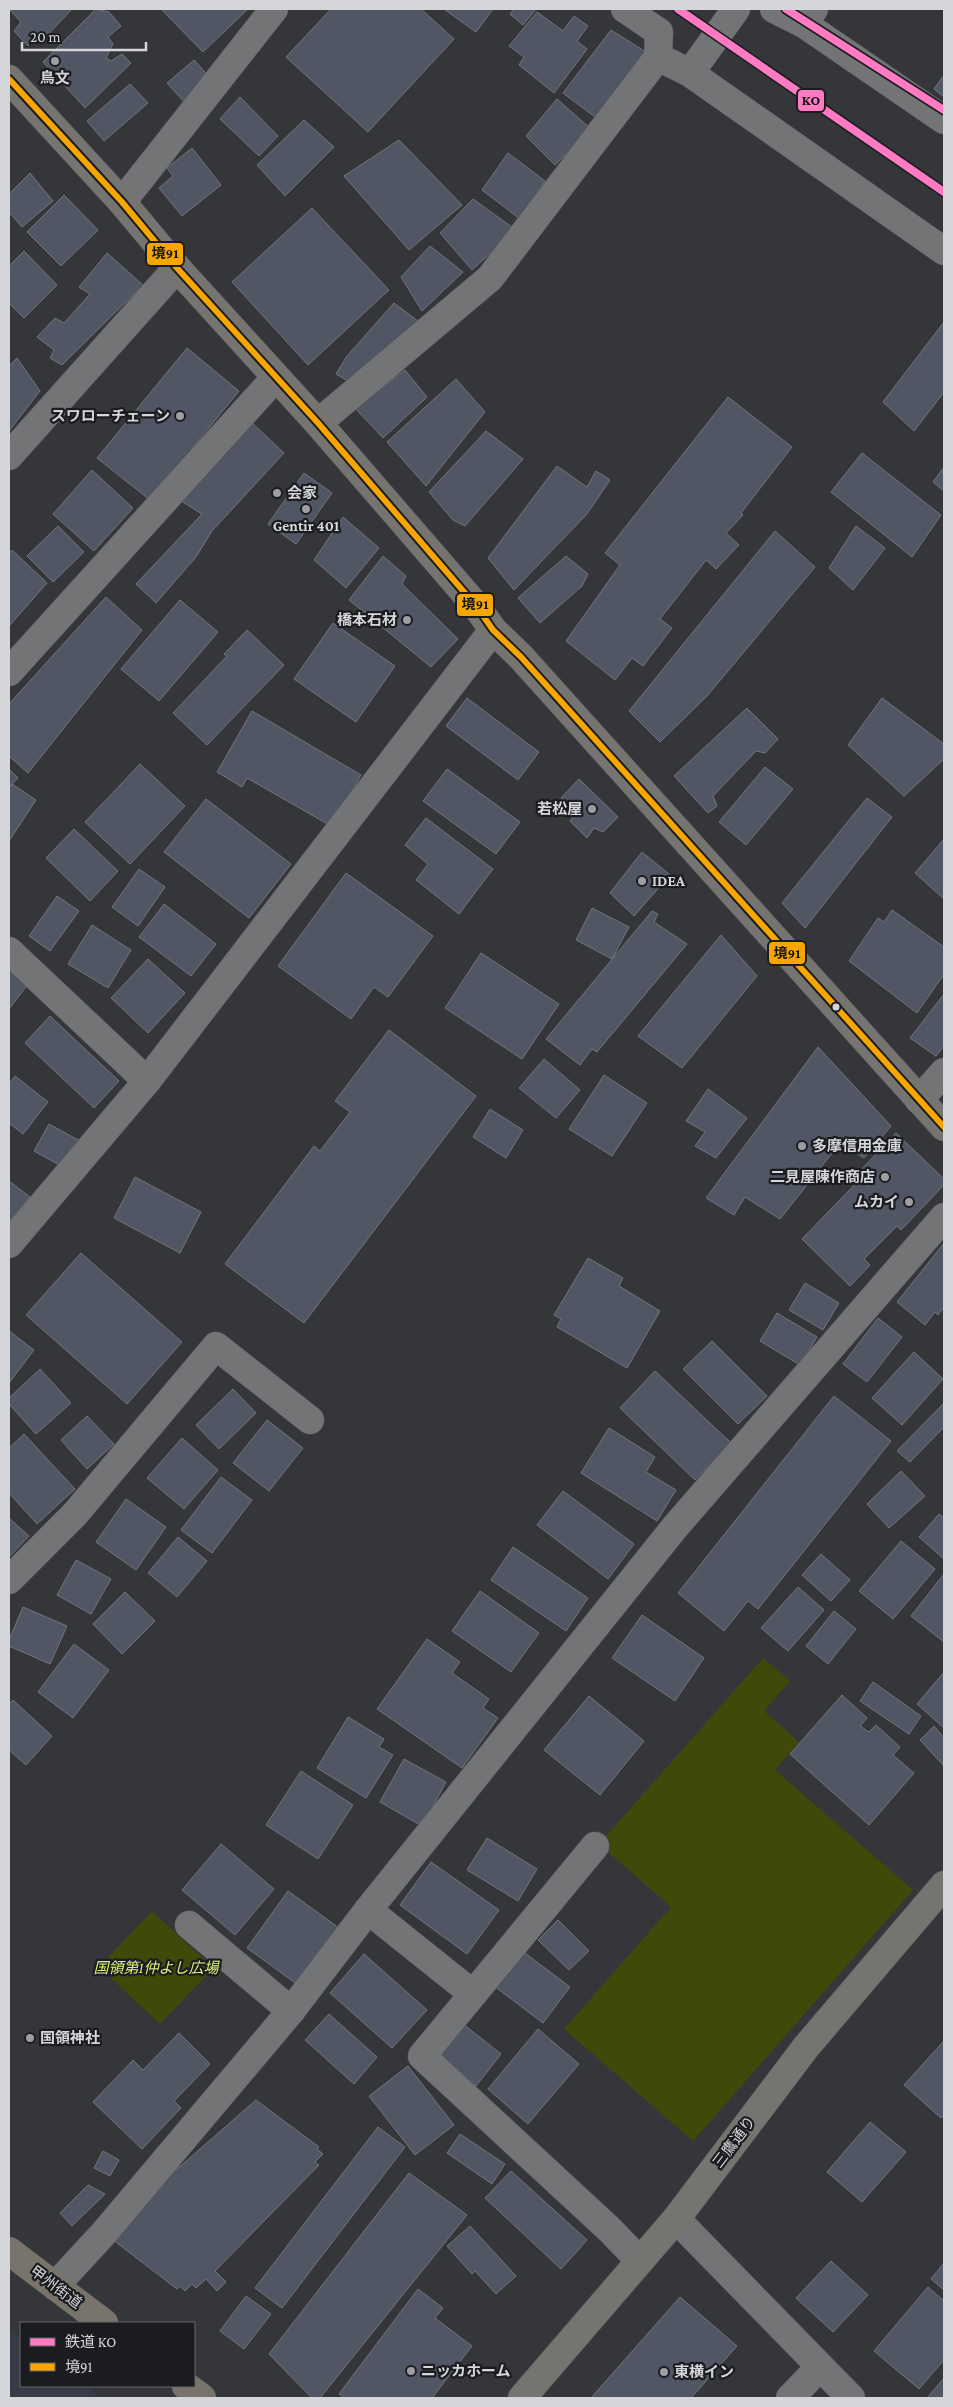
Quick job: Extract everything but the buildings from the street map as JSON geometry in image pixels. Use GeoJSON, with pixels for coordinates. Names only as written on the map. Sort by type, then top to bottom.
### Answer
{"type":"FeatureCollection","features":[{"type":"Feature","properties":{"kind":"highway","name":"甲州街道"},"geometry":{"type":"LineString","coordinates":[[9,2251],[103,2322]]}},
{"type":"Feature","properties":{"kind":"highway"},"geometry":{"type":"LineString","coordinates":[[187,2387],[202,2398]]}},
{"type":"Feature","properties":{"kind":"main road"},"geometry":{"type":"LineString","coordinates":[[9,78],[122,202],[177,268],[318,423],[477,607],[493,630],[539,677],[944,1127]]}},
{"type":"Feature","properties":{"kind":"main road","name":"三鷹通り"},"geometry":{"type":"LineString","coordinates":[[522,2398],[676,2219],[806,2047],[944,1885]]}},
{"type":"Feature","properties":{"kind":"street"},"geometry":{"type":"LineString","coordinates":[[122,202],[274,9]]}},
{"type":"Feature","properties":{"kind":"street"},"geometry":{"type":"LineString","coordinates":[[318,423],[490,278],[658,57],[659,32],[625,9]]}},
{"type":"Feature","properties":{"kind":"street"},"geometry":{"type":"LineString","coordinates":[[690,73],[736,9]]}},
{"type":"Feature","properties":{"kind":"street"},"geometry":{"type":"LineString","coordinates":[[774,9],[809,16],[944,120]]}},
{"type":"Feature","properties":{"kind":"street"},"geometry":{"type":"LineString","coordinates":[[658,57],[690,73],[944,251]]}},
{"type":"Feature","properties":{"kind":"street"},"geometry":{"type":"LineString","coordinates":[[9,456],[177,268]]}},
{"type":"Feature","properties":{"kind":"street"},"geometry":{"type":"LineString","coordinates":[[9,672],[276,377]]}},
{"type":"Feature","properties":{"kind":"street"},"geometry":{"type":"LineString","coordinates":[[9,1244],[147,1081],[493,630]]}},
{"type":"Feature","properties":{"kind":"street"},"geometry":{"type":"LineString","coordinates":[[9,951],[147,1081]]}},
{"type":"Feature","properties":{"kind":"street"},"geometry":{"type":"LineString","coordinates":[[919,1100],[944,1072]]}},
{"type":"Feature","properties":{"kind":"street"},"geometry":{"type":"LineString","coordinates":[[55,2286],[110,2225],[291,2011],[368,1910],[675,1526],[944,1217]]}},
{"type":"Feature","properties":{"kind":"street"},"geometry":{"type":"LineString","coordinates":[[9,1580],[75,1514],[216,1346],[310,1420]]}},
{"type":"Feature","properties":{"kind":"street"},"geometry":{"type":"LineString","coordinates":[[594,1846],[422,2056],[609,2229],[640,2262]]}},
{"type":"Feature","properties":{"kind":"street"},"geometry":{"type":"LineString","coordinates":[[368,1910],[473,1994]]}},
{"type":"Feature","properties":{"kind":"street"},"geometry":{"type":"LineString","coordinates":[[189,1925],[291,2011]]}},
{"type":"Feature","properties":{"kind":"street"},"geometry":{"type":"LineString","coordinates":[[676,2219],[851,2398]]}},
{"type":"Feature","properties":{"kind":"street"},"geometry":{"type":"LineString","coordinates":[[790,2398],[820,2366]]}},
{"type":"Feature","properties":{"kind":"shaded area"},"geometry":{"type":"Polygon","coordinates":[[[9,2329],[20,2337],[20,2387],[86,2387],[102,2398],[9,2398],[9,2329]]]}},
{"type":"Feature","properties":{"kind":"green space"},"geometry":{"type":"Polygon","coordinates":[[[763,1658],[790,1681],[764,1711],[799,1742],[775,1770],[913,1890],[693,2141],[564,2029],[671,1907],[599,1844],[763,1658]]]}},
{"type":"Feature","properties":{"kind":"green space","name":"国領第1仲よし広場"},"geometry":{"type":"Polygon","coordinates":[[[152,1911],[213,1968],[160,2024],[99,1967],[152,1911]]]}},
{"type":"Feature","properties":{"kind":"rail line","name":"KO"},"geometry":{"type":"LineString","coordinates":[[678,9],[944,192]]}},
{"type":"Feature","properties":{"kind":"rail line","name":"KO"},"geometry":{"type":"LineString","coordinates":[[786,9],[944,110]]}},
{"type":"Feature","properties":{"kind":"transit line","name":"境91"},"geometry":{"type":"LineString","coordinates":[[9,79],[122,202],[177,268],[318,423],[477,607],[493,630],[521,657],[944,1127]]}},
{"type":"Feature","properties":{"kind":"place","name":"鳥文"},"geometry":{"type":"Point","coordinates":[55,61]}},
{"type":"Feature","properties":{"kind":"place","name":"スワローチェーン"},"geometry":{"type":"Point","coordinates":[180,416]}},
{"type":"Feature","properties":{"kind":"place","name":"会家"},"geometry":{"type":"Point","coordinates":[277,493]}},
{"type":"Feature","properties":{"kind":"place","name":"Gentir 401"},"geometry":{"type":"Point","coordinates":[306,509]}},
{"type":"Feature","properties":{"kind":"place","name":"橋本石材"},"geometry":{"type":"Point","coordinates":[407,620]}},
{"type":"Feature","properties":{"kind":"place","name":"若松屋"},"geometry":{"type":"Point","coordinates":[592,809]}},
{"type":"Feature","properties":{"kind":"place","name":"IDEA"},"geometry":{"type":"Point","coordinates":[642,881]}},
{"type":"Feature","properties":{"kind":"place","name":"多摩信用金庫"},"geometry":{"type":"Point","coordinates":[802,1146]}},
{"type":"Feature","properties":{"kind":"place","name":"二見屋陳作商店"},"geometry":{"type":"Point","coordinates":[885,1177]}},
{"type":"Feature","properties":{"kind":"place","name":"ムカイ"},"geometry":{"type":"Point","coordinates":[909,1202]}},
{"type":"Feature","properties":{"kind":"place","name":"国領神社"},"geometry":{"type":"Point","coordinates":[30,2038]}},
{"type":"Feature","properties":{"kind":"place","name":"ニッカホーム"},"geometry":{"type":"Point","coordinates":[411,2371]}},
{"type":"Feature","properties":{"kind":"place","name":"東横イン"},"geometry":{"type":"Point","coordinates":[664,2372]}}]}
